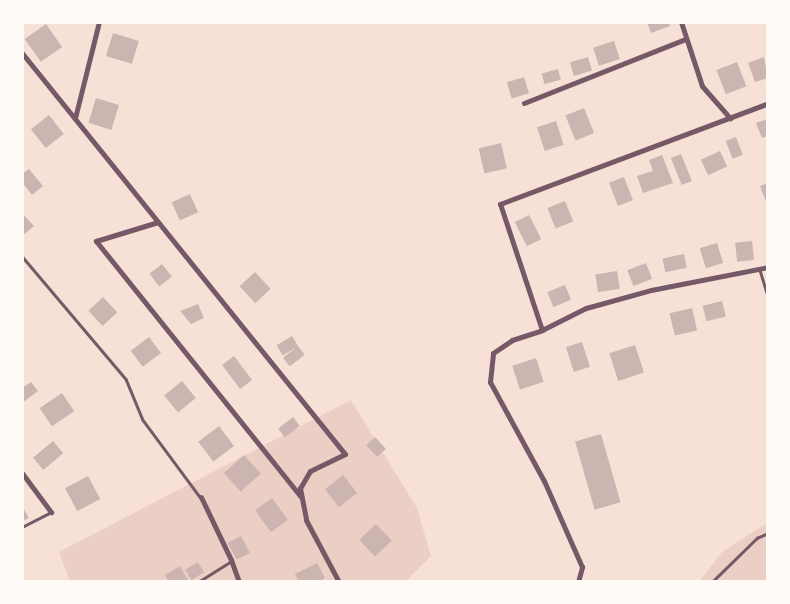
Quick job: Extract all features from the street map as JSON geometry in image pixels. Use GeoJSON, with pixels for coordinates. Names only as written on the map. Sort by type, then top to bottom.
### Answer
{"type":"FeatureCollection","features":[{"type":"Feature","properties":{"kind":"street"},"geometry":{"type":"LineString","coordinates":[[76,118],[99,22]]}},
{"type":"Feature","properties":{"kind":"street"},"geometry":{"type":"LineString","coordinates":[[681,22],[702,86],[730,118]]}},
{"type":"Feature","properties":{"kind":"street"},"geometry":{"type":"LineString","coordinates":[[524,103],[686,39]]}},
{"type":"Feature","properties":{"kind":"street"},"geometry":{"type":"LineString","coordinates":[[22,53],[345,454],[310,471],[300,488],[306,520],[338,582]]}},
{"type":"Feature","properties":{"kind":"street"},"geometry":{"type":"LineString","coordinates":[[542,330],[500,204],[768,103]]}},
{"type":"Feature","properties":{"kind":"street"},"geometry":{"type":"LineString","coordinates":[[158,222],[96,240],[302,498]]}},
{"type":"Feature","properties":{"kind":"street"},"geometry":{"type":"LineString","coordinates":[[578,582],[582,567],[544,481],[490,382],[493,353],[512,340],[542,330],[586,308],[651,290],[768,267]]}},
{"type":"Feature","properties":{"kind":"street"},"geometry":{"type":"LineString","coordinates":[[22,473],[52,512]]}},
{"type":"Feature","properties":{"kind":"street"},"geometry":{"type":"LineString","coordinates":[[201,497],[231,560],[238,582]]}},
{"type":"Feature","properties":{"kind":"lane"},"geometry":{"type":"LineString","coordinates":[[22,256],[126,379],[143,420],[201,497]]}},
{"type":"Feature","properties":{"kind":"lane"},"geometry":{"type":"LineString","coordinates":[[760,268],[768,297]]}},
{"type":"Feature","properties":{"kind":"lane"},"geometry":{"type":"LineString","coordinates":[[22,527],[52,512]]}},
{"type":"Feature","properties":{"kind":"lane"},"geometry":{"type":"LineString","coordinates":[[712,582],[757,538],[768,533]]}},
{"type":"Feature","properties":{"kind":"lane"},"geometry":{"type":"LineString","coordinates":[[198,582],[231,560]]}},
{"type":"Feature","properties":{"kind":"shaded area"},"geometry":{"type":"Polygon","coordinates":[[[351,400],[417,508],[431,556],[406,581],[70,582],[59,552],[351,400]]]}},
{"type":"Feature","properties":{"kind":"shaded area"},"geometry":{"type":"Polygon","coordinates":[[[767,523],[767,581],[699,582],[722,552],[767,523]]]}},
{"type":"Feature","properties":{"kind":"building"},"geometry":{"type":"Polygon","coordinates":[[[647,22],[669,22],[670,26],[651,33],[647,22]]]}},
{"type":"Feature","properties":{"kind":"building"},"geometry":{"type":"Polygon","coordinates":[[[46,24],[62,47],[41,62],[25,39],[46,24]]]}},
{"type":"Feature","properties":{"kind":"building"},"geometry":{"type":"Polygon","coordinates":[[[113,33],[139,41],[132,64],[106,56],[113,33]]]}},
{"type":"Feature","properties":{"kind":"building"},"geometry":{"type":"Polygon","coordinates":[[[614,41],[620,59],[599,66],[593,48],[614,41]]]}},
{"type":"Feature","properties":{"kind":"building"},"geometry":{"type":"Polygon","coordinates":[[[588,57],[592,70],[574,76],[570,63],[588,57]]]}},
{"type":"Feature","properties":{"kind":"building"},"geometry":{"type":"Polygon","coordinates":[[[764,57],[768,78],[755,82],[748,63],[764,57]]]}},
{"type":"Feature","properties":{"kind":"building"},"geometry":{"type":"Polygon","coordinates":[[[737,62],[746,86],[726,94],[716,70],[737,62]]]}},
{"type":"Feature","properties":{"kind":"building"},"geometry":{"type":"Polygon","coordinates":[[[558,69],[561,80],[544,84],[542,73],[558,69]]]}},
{"type":"Feature","properties":{"kind":"building"},"geometry":{"type":"Polygon","coordinates":[[[524,77],[529,93],[512,99],[507,82],[524,77]]]}},
{"type":"Feature","properties":{"kind":"building"},"geometry":{"type":"Polygon","coordinates":[[[96,98],[119,105],[111,130],[88,123],[96,98]]]}},
{"type":"Feature","properties":{"kind":"building"},"geometry":{"type":"Polygon","coordinates":[[[584,108],[594,133],[576,141],[565,115],[584,108]]]}},
{"type":"Feature","properties":{"kind":"building"},"geometry":{"type":"Polygon","coordinates":[[[49,115],[64,134],[46,148],[31,129],[49,115]]]}},
{"type":"Feature","properties":{"kind":"building"},"geometry":{"type":"Polygon","coordinates":[[[768,119],[768,136],[762,138],[756,123],[768,119]]]}},
{"type":"Feature","properties":{"kind":"building"},"geometry":{"type":"Polygon","coordinates":[[[556,121],[564,145],[545,151],[537,127],[556,121]]]}},
{"type":"Feature","properties":{"kind":"building"},"geometry":{"type":"Polygon","coordinates":[[[736,137],[743,155],[733,159],[726,141],[736,137]]]}},
{"type":"Feature","properties":{"kind":"building"},"geometry":{"type":"Polygon","coordinates":[[[501,143],[507,168],[484,174],[479,148],[501,143]]]}},
{"type":"Feature","properties":{"kind":"building"},"geometry":{"type":"Polygon","coordinates":[[[720,151],[727,166],[708,175],[701,160],[720,151]]]}},
{"type":"Feature","properties":{"kind":"building"},"geometry":{"type":"Polygon","coordinates":[[[681,154],[692,181],[682,185],[671,158],[681,154]]]}},
{"type":"Feature","properties":{"kind":"building"},"geometry":{"type":"Polygon","coordinates":[[[662,155],[673,183],[643,193],[637,176],[653,171],[649,160],[662,155]]]}},
{"type":"Feature","properties":{"kind":"building"},"geometry":{"type":"Polygon","coordinates":[[[29,169],[43,186],[32,195],[22,182],[22,174],[29,169]]]}},
{"type":"Feature","properties":{"kind":"building"},"geometry":{"type":"Polygon","coordinates":[[[624,177],[633,200],[618,206],[609,183],[624,177]]]}},
{"type":"Feature","properties":{"kind":"building"},"geometry":{"type":"Polygon","coordinates":[[[768,183],[768,201],[766,202],[760,186],[768,183]]]}},
{"type":"Feature","properties":{"kind":"building"},"geometry":{"type":"Polygon","coordinates":[[[190,194],[198,212],[180,220],[172,202],[190,194]]]}},
{"type":"Feature","properties":{"kind":"building"},"geometry":{"type":"Polygon","coordinates":[[[565,201],[573,221],[556,229],[547,208],[565,201]]]}},
{"type":"Feature","properties":{"kind":"building"},"geometry":{"type":"Polygon","coordinates":[[[22,213],[34,226],[22,236],[22,213]]]}},
{"type":"Feature","properties":{"kind":"building"},"geometry":{"type":"Polygon","coordinates":[[[529,215],[541,239],[527,246],[515,222],[529,215]]]}},
{"type":"Feature","properties":{"kind":"building"},"geometry":{"type":"Polygon","coordinates":[[[752,241],[754,260],[737,262],[735,243],[752,241]]]}},
{"type":"Feature","properties":{"kind":"building"},"geometry":{"type":"Polygon","coordinates":[[[717,243],[723,263],[706,268],[700,248],[717,243]]]}},
{"type":"Feature","properties":{"kind":"building"},"geometry":{"type":"Polygon","coordinates":[[[684,254],[687,268],[665,272],[662,259],[684,254]]]}},
{"type":"Feature","properties":{"kind":"building"},"geometry":{"type":"Polygon","coordinates":[[[646,263],[652,279],[633,286],[627,270],[646,263]]]}},
{"type":"Feature","properties":{"kind":"building"},"geometry":{"type":"Polygon","coordinates":[[[162,264],[172,277],[159,286],[149,274],[162,264]]]}},
{"type":"Feature","properties":{"kind":"building"},"geometry":{"type":"Polygon","coordinates":[[[617,271],[620,289],[598,292],[595,274],[617,271]]]}},
{"type":"Feature","properties":{"kind":"building"},"geometry":{"type":"Polygon","coordinates":[[[255,272],[271,289],[255,303],[240,286],[255,272]]]}},
{"type":"Feature","properties":{"kind":"building"},"geometry":{"type":"Polygon","coordinates":[[[565,285],[571,300],[553,307],[547,292],[565,285]]]}},
{"type":"Feature","properties":{"kind":"building"},"geometry":{"type":"Polygon","coordinates":[[[103,297],[117,312],[103,326],[88,311],[103,297]]]}},
{"type":"Feature","properties":{"kind":"building"},"geometry":{"type":"Polygon","coordinates":[[[722,301],[726,317],[706,321],[703,306],[722,301]]]}},
{"type":"Feature","properties":{"kind":"building"},"geometry":{"type":"Polygon","coordinates":[[[198,304],[204,318],[191,324],[180,311],[198,304]]]}},
{"type":"Feature","properties":{"kind":"building"},"geometry":{"type":"Polygon","coordinates":[[[692,308],[697,330],[675,336],[670,313],[692,308]]]}},
{"type":"Feature","properties":{"kind":"building"},"geometry":{"type":"Polygon","coordinates":[[[292,336],[298,346],[283,356],[277,345],[292,336]]]}},
{"type":"Feature","properties":{"kind":"building"},"geometry":{"type":"Polygon","coordinates":[[[149,337],[161,353],[143,367],[131,351],[149,337]]]}},
{"type":"Feature","properties":{"kind":"building"},"geometry":{"type":"Polygon","coordinates":[[[582,342],[590,367],[574,372],[566,347],[582,342]]]}},
{"type":"Feature","properties":{"kind":"building"},"geometry":{"type":"Polygon","coordinates":[[[635,345],[644,373],[618,381],[609,353],[635,345]]]}},
{"type":"Feature","properties":{"kind":"building"},"geometry":{"type":"Polygon","coordinates":[[[298,346],[305,355],[290,366],[283,358],[298,346]]]}},
{"type":"Feature","properties":{"kind":"building"},"geometry":{"type":"Polygon","coordinates":[[[234,356],[252,380],[240,389],[222,365],[234,356]]]}},
{"type":"Feature","properties":{"kind":"building"},"geometry":{"type":"Polygon","coordinates":[[[536,358],[544,382],[520,390],[512,366],[536,358]]]}},
{"type":"Feature","properties":{"kind":"building"},"geometry":{"type":"Polygon","coordinates":[[[182,381],[196,398],[178,413],[164,395],[182,381]]]}},
{"type":"Feature","properties":{"kind":"building"},"geometry":{"type":"Polygon","coordinates":[[[31,382],[38,391],[22,403],[22,388],[31,382]]]}},
{"type":"Feature","properties":{"kind":"building"},"geometry":{"type":"Polygon","coordinates":[[[62,393],[74,411],[52,426],[40,408],[62,393]]]}},
{"type":"Feature","properties":{"kind":"building"},"geometry":{"type":"Polygon","coordinates":[[[293,417],[300,426],[285,437],[278,429],[293,417]]]}},
{"type":"Feature","properties":{"kind":"building"},"geometry":{"type":"Polygon","coordinates":[[[219,426],[234,446],[213,462],[198,442],[219,426]]]}},
{"type":"Feature","properties":{"kind":"building"},"geometry":{"type":"Polygon","coordinates":[[[601,434],[621,502],[595,510],[575,441],[601,434]]]}},
{"type":"Feature","properties":{"kind":"building"},"geometry":{"type":"Polygon","coordinates":[[[375,437],[386,449],[377,457],[366,445],[375,437]]]}},
{"type":"Feature","properties":{"kind":"building"},"geometry":{"type":"Polygon","coordinates":[[[53,441],[63,453],[43,470],[33,458],[53,441]]]}},
{"type":"Feature","properties":{"kind":"building"},"geometry":{"type":"Polygon","coordinates":[[[244,455],[261,474],[241,492],[224,473],[244,455]]]}},
{"type":"Feature","properties":{"kind":"building"},"geometry":{"type":"Polygon","coordinates":[[[343,475],[357,493],[339,507],[325,489],[343,475]]]}},
{"type":"Feature","properties":{"kind":"building"},"geometry":{"type":"Polygon","coordinates":[[[88,476],[100,499],[77,511],[65,488],[88,476]]]}},
{"type":"Feature","properties":{"kind":"building"},"geometry":{"type":"Polygon","coordinates":[[[272,498],[288,520],[271,532],[255,510],[272,498]]]}},
{"type":"Feature","properties":{"kind":"building"},"geometry":{"type":"Polygon","coordinates":[[[22,506],[29,518],[22,521],[22,506]]]}},
{"type":"Feature","properties":{"kind":"building"},"geometry":{"type":"Polygon","coordinates":[[[376,524],[392,541],[375,557],[359,540],[376,524]]]}},
{"type":"Feature","properties":{"kind":"building"},"geometry":{"type":"Polygon","coordinates":[[[241,536],[250,553],[237,560],[228,543],[241,536]]]}},
{"type":"Feature","properties":{"kind":"building"},"geometry":{"type":"Polygon","coordinates":[[[198,562],[204,572],[191,580],[185,570],[198,562]]]}},
{"type":"Feature","properties":{"kind":"building"},"geometry":{"type":"Polygon","coordinates":[[[317,563],[325,578],[318,582],[299,582],[295,574],[317,563]]]}},
{"type":"Feature","properties":{"kind":"building"},"geometry":{"type":"Polygon","coordinates":[[[180,566],[189,582],[169,582],[165,575],[180,566]]]}}]}
